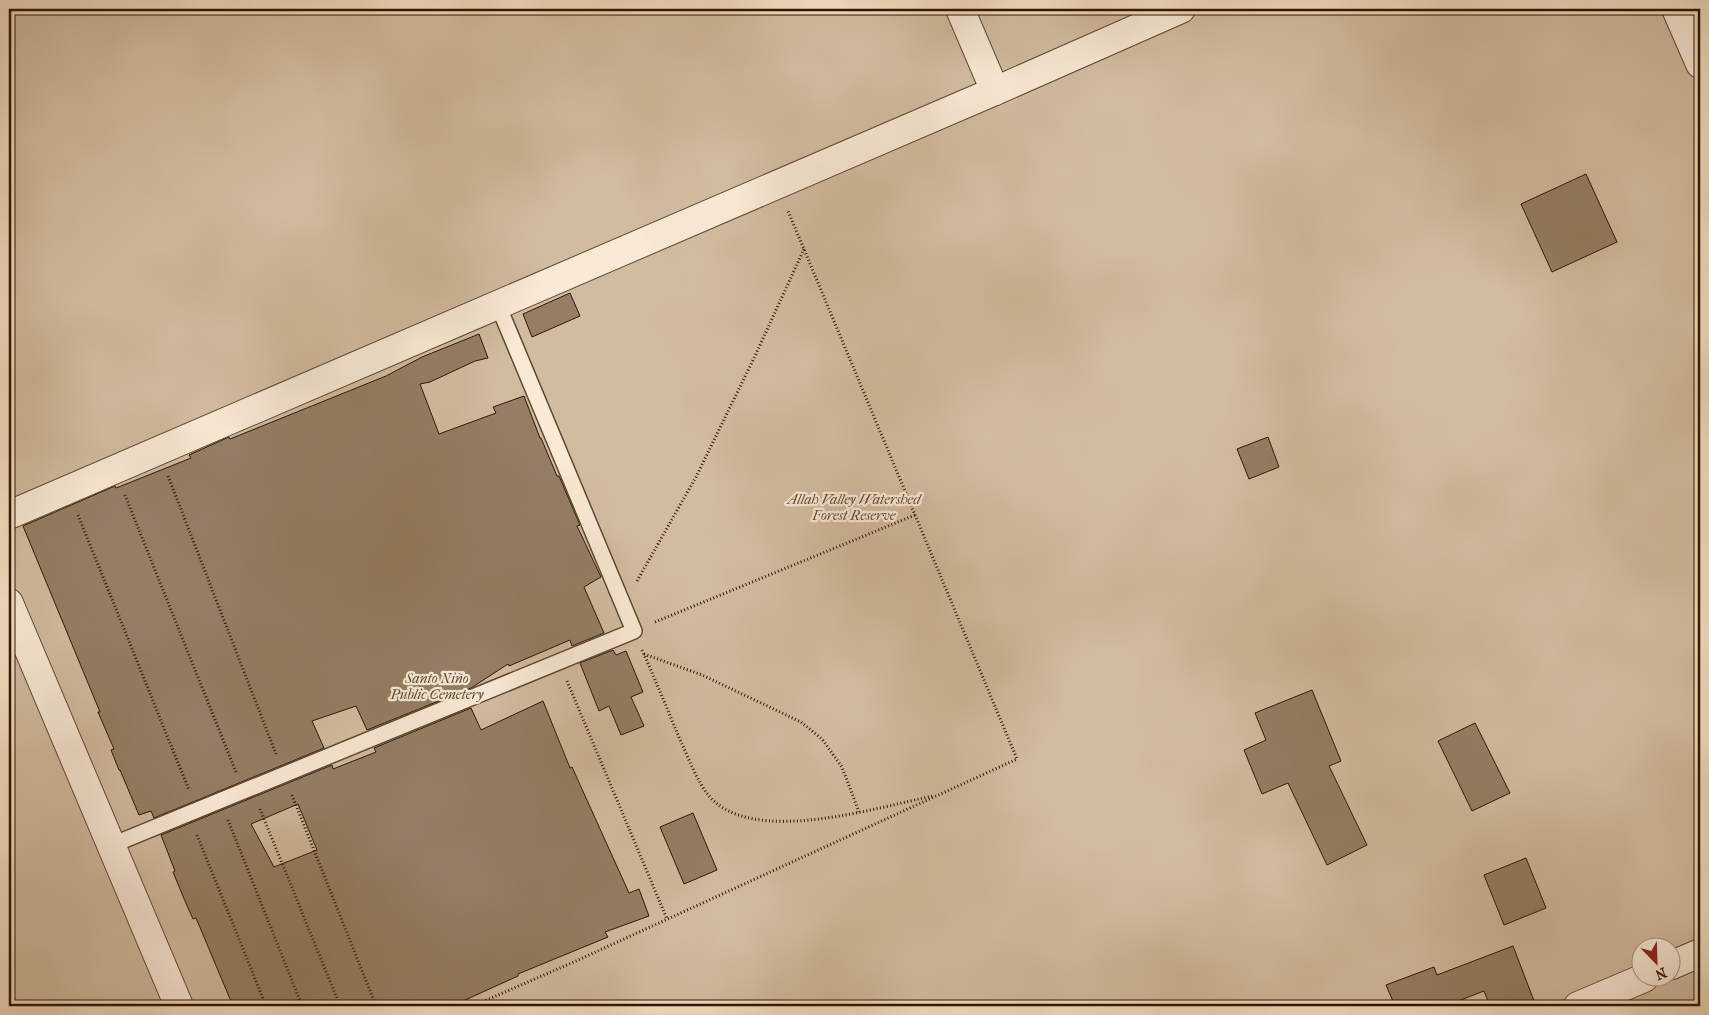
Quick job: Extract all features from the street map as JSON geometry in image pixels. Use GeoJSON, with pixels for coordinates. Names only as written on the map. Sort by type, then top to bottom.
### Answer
{"type":"FeatureCollection","features":[{"type":"Feature","properties":{"kind":"street"},"geometry":{"type":"LineString","coordinates":[[960,9],[995,91]]}},
{"type":"Feature","properties":{"kind":"street"},"geometry":{"type":"LineString","coordinates":[[9,515],[995,91],[1180,9]]}},
{"type":"Feature","properties":{"kind":"street"},"geometry":{"type":"LineString","coordinates":[[1676,9],[1700,64]]}},
{"type":"Feature","properties":{"kind":"street"},"geometry":{"type":"LineString","coordinates":[[9,603],[179,1006]]}},
{"type":"Feature","properties":{"kind":"street"},"geometry":{"type":"LineString","coordinates":[[1682,961],[1700,953]]}},
{"type":"Feature","properties":{"kind":"street"},"geometry":{"type":"LineString","coordinates":[[1578,1006],[1632,983]]}},
{"type":"Feature","properties":{"kind":"lane"},"geometry":{"type":"LineString","coordinates":[[112,845],[634,631],[498,305]]}},
{"type":"Feature","properties":{"kind":"path"},"geometry":{"type":"LineString","coordinates":[[473,1006],[1017,759],[777,185]]}},
{"type":"Feature","properties":{"kind":"path"},"geometry":{"type":"LineString","coordinates":[[624,607],[650,556],[696,477],[756,356],[804,248]]}},
{"type":"Feature","properties":{"kind":"path"},"geometry":{"type":"LineString","coordinates":[[158,450],[376,1006]]}},
{"type":"Feature","properties":{"kind":"path"},"geometry":{"type":"LineString","coordinates":[[114,469],[340,1006]]}},
{"type":"Feature","properties":{"kind":"path"},"geometry":{"type":"LineString","coordinates":[[67,489],[193,812],[266,1006]]}},
{"type":"Feature","properties":{"kind":"path"},"geometry":{"type":"LineString","coordinates":[[915,515],[634,631],[692,766],[710,796],[727,810],[748,818],[778,823],[859,812],[939,794]]}},
{"type":"Feature","properties":{"kind":"path"},"geometry":{"type":"LineString","coordinates":[[644,654],[702,675],[800,722],[822,739],[842,767],[859,812]]}},
{"type":"Feature","properties":{"kind":"path"},"geometry":{"type":"LineString","coordinates":[[559,662],[667,919]]}},
{"type":"Feature","properties":{"kind":"path"},"geometry":{"type":"LineString","coordinates":[[221,801],[302,1006]]}},
{"type":"Feature","properties":{"kind":"green space","name":"Allah Valley Watershed Forest Reserve"},"geometry":{"type":"Polygon","coordinates":[[[9,9],[1700,9],[1700,1006],[9,1006],[9,9]]]}},
{"type":"Feature","properties":{"kind":"building"},"geometry":{"type":"Polygon","coordinates":[[[1586,174],[1617,242],[1552,272],[1521,204],[1586,174]]]}},
{"type":"Feature","properties":{"kind":"building"},"geometry":{"type":"Polygon","coordinates":[[[570,293],[580,316],[532,337],[523,314],[570,293]]]}},
{"type":"Feature","properties":{"kind":"building"},"geometry":{"type":"Polygon","coordinates":[[[479,334],[488,358],[475,361],[430,382],[420,384],[439,434],[496,413],[493,407],[524,396],[540,438],[580,525],[577,526],[601,577],[584,587],[604,633],[572,646],[570,640],[509,666],[508,664],[471,688],[367,730],[356,706],[312,721],[324,748],[154,818],[151,811],[139,815],[111,750],[114,749],[98,712],[100,712],[23,526],[115,486],[116,488],[191,458],[189,455],[229,437],[230,439],[386,376],[422,357],[479,334]]]}},
{"type":"Feature","properties":{"kind":"building"},"geometry":{"type":"Polygon","coordinates":[[[1268,437],[1279,467],[1249,479],[1237,449],[1268,437]]]}},
{"type":"Feature","properties":{"kind":"building"},"geometry":{"type":"Polygon","coordinates":[[[613,650],[616,655],[626,651],[643,692],[631,697],[644,726],[621,735],[609,706],[599,711],[580,663],[613,650]]]}},
{"type":"Feature","properties":{"kind":"building"},"geometry":{"type":"Polygon","coordinates":[[[1312,690],[1341,761],[1329,766],[1367,845],[1327,865],[1288,783],[1262,794],[1244,750],[1266,740],[1255,713],[1312,690]]]}},
{"type":"Feature","properties":{"kind":"building"},"geometry":{"type":"Polygon","coordinates":[[[543,701],[570,768],[572,767],[629,893],[639,889],[649,916],[605,932],[608,937],[518,974],[518,976],[452,1006],[233,1006],[196,918],[193,919],[185,901],[161,835],[332,765],[333,769],[376,752],[374,748],[471,708],[481,730],[543,701]],[[298,804],[251,824],[274,867],[317,850],[298,804]]]}},
{"type":"Feature","properties":{"kind":"building"},"geometry":{"type":"Polygon","coordinates":[[[1475,723],[1510,793],[1472,811],[1438,741],[1475,723]]]}},
{"type":"Feature","properties":{"kind":"building"},"geometry":{"type":"Polygon","coordinates":[[[693,813],[717,870],[684,884],[660,827],[693,813]]]}},
{"type":"Feature","properties":{"kind":"building"},"geometry":{"type":"Polygon","coordinates":[[[1526,858],[1546,908],[1504,925],[1484,875],[1526,858]]]}},
{"type":"Feature","properties":{"kind":"building"},"geometry":{"type":"Polygon","coordinates":[[[1513,946],[1536,1006],[1490,1006],[1484,991],[1445,1006],[1395,1006],[1386,985],[1434,967],[1437,975],[1513,946]]]}},
{"type":"Feature","properties":{"kind":"park label","name":"Santo Niño Public Cemetery"},"geometry":{"type":"Point","coordinates":[437,686]}}]}
